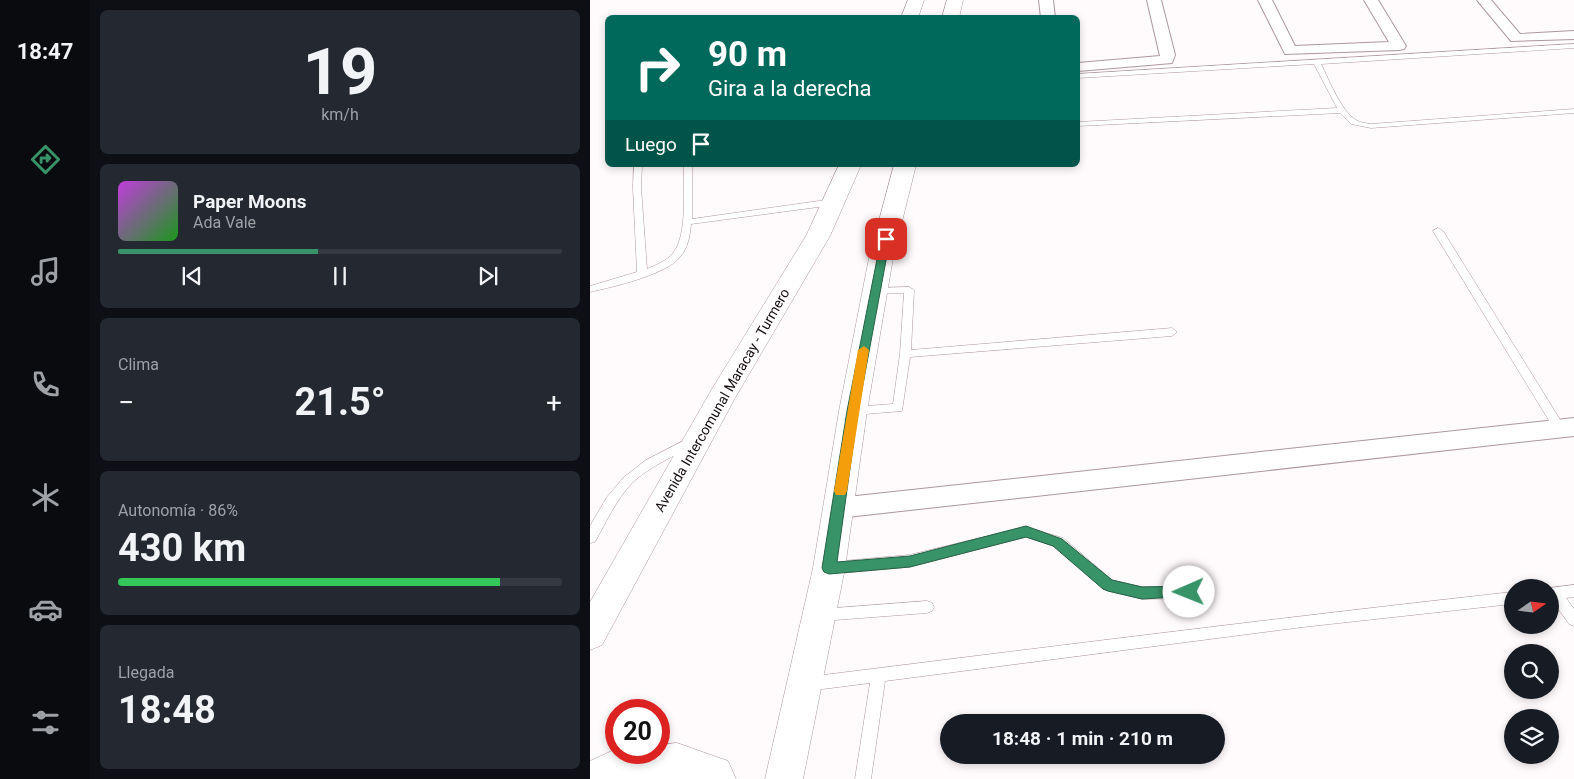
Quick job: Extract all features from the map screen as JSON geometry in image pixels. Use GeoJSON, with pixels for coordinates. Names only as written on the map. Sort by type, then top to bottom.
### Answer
{"type":"FeatureCollection","features":[{"type":"Feature","properties":{"kind":"main road"},"geometry":{"type":"LineString","coordinates":[[910,15],[916,0]]}},
{"type":"Feature","properties":{"kind":"main road"},"geometry":{"type":"LineString","coordinates":[[951,15],[955,0]]}},
{"type":"Feature","properties":{"kind":"main road","name":"Avenida Intercomunal Maracay - Turmero"},"geometry":{"type":"LineString","coordinates":[[590,634],[698,438],[818,236],[849,167]]}},
{"type":"Feature","properties":{"kind":"main road"},"geometry":{"type":"LineString","coordinates":[[784,779],[829,568],[853,411],[881,258],[904,167]]}},
{"type":"Feature","properties":{"kind":"main road"},"geometry":{"type":"LineString","coordinates":[[596,779],[613,769],[677,762],[714,775],[717,779]]}},
{"type":"Feature","properties":{"kind":"street"},"geometry":{"type":"LineString","coordinates":[[1046,0],[1048,15]]}},
{"type":"Feature","properties":{"kind":"street"},"geometry":{"type":"LineString","coordinates":[[1080,67],[1167,60],[1168,55],[1154,0]]}},
{"type":"Feature","properties":{"kind":"street"},"geometry":{"type":"LineString","coordinates":[[1265,0],[1290,51],[1399,46],[1371,0]]}},
{"type":"Feature","properties":{"kind":"street"},"geometry":{"type":"LineString","coordinates":[[1484,0],[1516,38],[1574,35]]}},
{"type":"Feature","properties":{"kind":"street"},"geometry":{"type":"LineString","coordinates":[[838,508],[1567,428]]}},
{"type":"Feature","properties":{"kind":"lane"},"geometry":{"type":"LineString","coordinates":[[1080,76],[1574,46]]}},
{"type":"Feature","properties":{"kind":"lane"},"geometry":{"type":"LineString","coordinates":[[1316,61],[1342,110],[1351,121],[1360,125],[1371,126],[1574,111]]}},
{"type":"Feature","properties":{"kind":"lane"},"geometry":{"type":"LineString","coordinates":[[1080,124],[1342,110]]}},
{"type":"Feature","properties":{"kind":"lane"},"geometry":{"type":"LineString","coordinates":[[638,167],[637,188],[642,274]]}},
{"type":"Feature","properties":{"kind":"lane"},"geometry":{"type":"LineString","coordinates":[[590,289],[642,274],[674,258],[684,243],[687,222],[688,167]]}},
{"type":"Feature","properties":{"kind":"lane"},"geometry":{"type":"LineString","coordinates":[[687,222],[833,202]]}},
{"type":"Feature","properties":{"kind":"lane"},"geometry":{"type":"LineString","coordinates":[[1438,231],[1567,428]]}},
{"type":"Feature","properties":{"kind":"lane"},"geometry":{"type":"LineString","coordinates":[[853,411],[898,408],[905,354],[909,290],[875,291]]}},
{"type":"Feature","properties":{"kind":"lane"},"geometry":{"type":"LineString","coordinates":[[905,354],[1172,332]]}},
{"type":"Feature","properties":{"kind":"lane"},"geometry":{"type":"LineString","coordinates":[[590,538],[612,500],[628,480],[653,462],[698,438]]}},
{"type":"Feature","properties":{"kind":"lane"},"geometry":{"type":"LineString","coordinates":[[829,568],[910,561],[1026,532],[1058,542],[1108,585],[1142,593],[1205,592]]}},
{"type":"Feature","properties":{"kind":"lane"},"geometry":{"type":"LineString","coordinates":[[1559,592],[1574,590]]}},
{"type":"Feature","properties":{"kind":"lane"},"geometry":{"type":"LineString","coordinates":[[805,684],[1303,621],[1504,599]]}},
{"type":"Feature","properties":{"kind":"lane"},"geometry":{"type":"LineString","coordinates":[[1559,601],[1574,620]]}},
{"type":"Feature","properties":{"kind":"lane"},"geometry":{"type":"LineString","coordinates":[[818,616],[927,607]]}},
{"type":"Feature","properties":{"kind":"lane"},"geometry":{"type":"LineString","coordinates":[[863,779],[879,674]]}},
{"type":"Feature","properties":{"kind":"slow traffic"},"geometry":{"type":"LineString","coordinates":[[840,491],[864,350]]}},
{"type":"Feature","properties":{"kind":"route"},"geometry":{"type":"LineString","coordinates":[[886,239],[853,411],[829,568],[910,561],[1026,532],[1058,542],[1108,585],[1142,593],[1189,592]]}}]}
